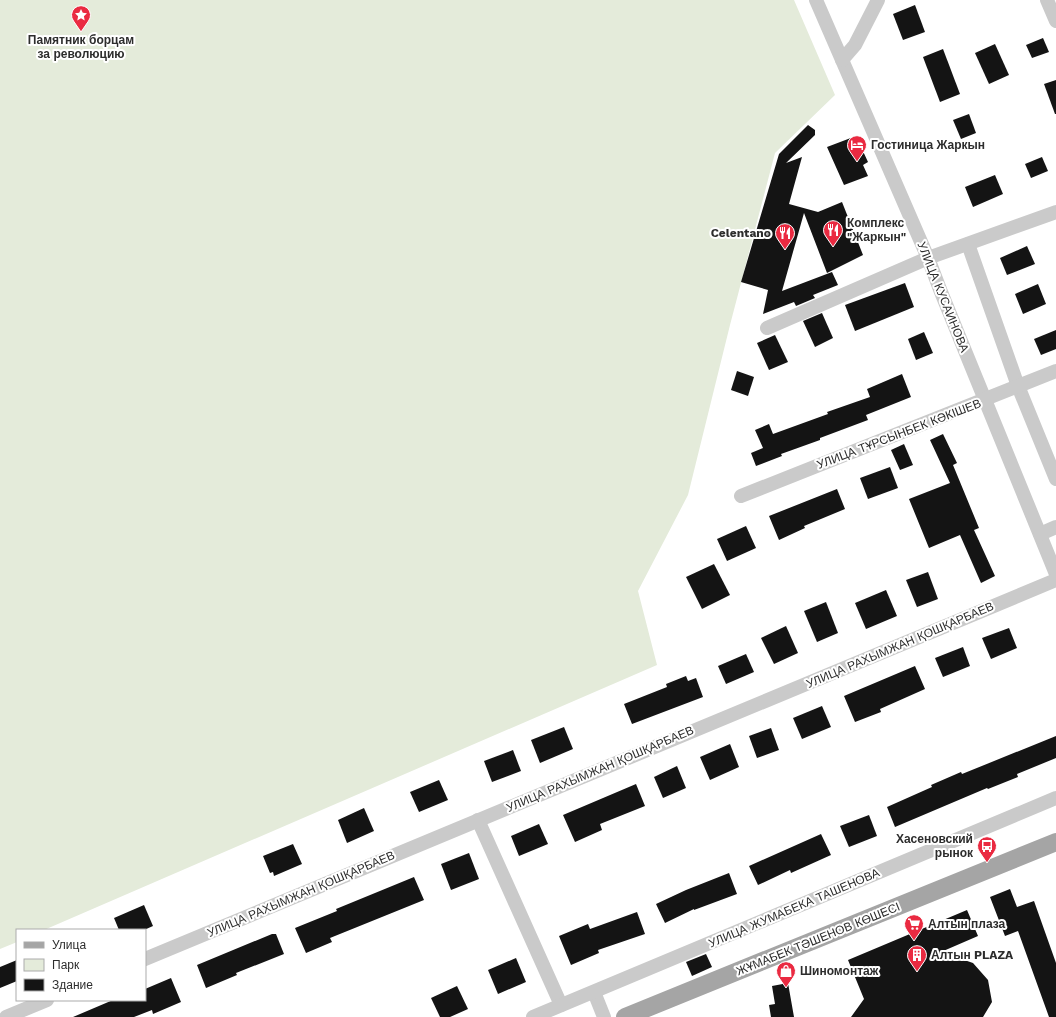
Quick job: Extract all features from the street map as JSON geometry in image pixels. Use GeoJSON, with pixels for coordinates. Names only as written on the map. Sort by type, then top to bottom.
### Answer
{"type":"FeatureCollection","features":[{"type":"Feature","properties":{"kind":"main road","name":"ЖҰМАБЕК ТӘШЕНОВ КӨШЕСІ"},"geometry":{"type":"LineString","coordinates":[[625,1017],[1056,842]]}},
{"type":"Feature","properties":{"kind":"street","name":"УЛИЦА КУСАИНОВА"},"geometry":{"type":"LineString","coordinates":[[816,0],[928,258],[1056,574]]}},
{"type":"Feature","properties":{"kind":"street"},"geometry":{"type":"LineString","coordinates":[[842,60],[862,33],[878,0]]}},
{"type":"Feature","properties":{"kind":"street"},"geometry":{"type":"LineString","coordinates":[[1047,0],[1056,21]]}},
{"type":"Feature","properties":{"kind":"street"},"geometry":{"type":"LineString","coordinates":[[767,328],[928,258],[1056,212]]}},
{"type":"Feature","properties":{"kind":"street"},"geometry":{"type":"LineString","coordinates":[[968,244],[1018,386],[1056,479]]}},
{"type":"Feature","properties":{"kind":"street","name":"УЛИЦА ТҰРСЫНБЕК КӘКІШЕВ"},"geometry":{"type":"LineString","coordinates":[[741,496],[1056,371]]}},
{"type":"Feature","properties":{"kind":"street"},"geometry":{"type":"LineString","coordinates":[[1040,534],[1056,527]]}},
{"type":"Feature","properties":{"kind":"street","name":"УЛИЦА РАХЫМЖАН ҚОШҚАРБАЕВ"},"geometry":{"type":"LineString","coordinates":[[146,959],[1056,580]]}},
{"type":"Feature","properties":{"kind":"street","name":"УЛИЦА ЖУМАБЕКА ТАШЕНОВА"},"geometry":{"type":"LineString","coordinates":[[533,1017],[1056,798]]}},
{"type":"Feature","properties":{"kind":"street"},"geometry":{"type":"LineString","coordinates":[[478,820],[561,1005]]}},
{"type":"Feature","properties":{"kind":"street"},"geometry":{"type":"LineString","coordinates":[[594,992],[604,1017]]}},
{"type":"Feature","properties":{"kind":"street"},"geometry":{"type":"LineString","coordinates":[[6,1017],[45,1001]]}},
{"type":"Feature","properties":{"kind":"green space"},"geometry":{"type":"Polygon","coordinates":[[[0,0],[794,0],[835,95],[775,153],[730,325],[688,495],[638,591],[657,665],[46,929],[16,929],[16,942],[0,949],[0,0]]]}},
{"type":"Feature","properties":{"kind":"building"},"geometry":{"type":"Polygon","coordinates":[[[915,5],[925,32],[903,40],[893,14],[915,5]]]}},
{"type":"Feature","properties":{"kind":"building"},"geometry":{"type":"Polygon","coordinates":[[[1043,38],[1049,52],[1032,58],[1026,45],[1043,38]]]}},
{"type":"Feature","properties":{"kind":"building"},"geometry":{"type":"Polygon","coordinates":[[[995,44],[1009,75],[989,84],[975,53],[995,44]]]}},
{"type":"Feature","properties":{"kind":"building"},"geometry":{"type":"Polygon","coordinates":[[[943,49],[960,94],[940,102],[923,57],[943,49]]]}},
{"type":"Feature","properties":{"kind":"building"},"geometry":{"type":"Polygon","coordinates":[[[1056,80],[1056,114],[1055,114],[1044,84],[1056,80]]]}},
{"type":"Feature","properties":{"kind":"building"},"geometry":{"type":"Polygon","coordinates":[[[969,114],[976,133],[961,139],[953,120],[969,114]]]}},
{"type":"Feature","properties":{"kind":"building"},"geometry":{"type":"Polygon","coordinates":[[[808,125],[815,130],[815,135],[786,163],[802,157],[789,204],[818,212],[842,202],[863,255],[827,273],[804,213],[782,291],[832,272],[838,285],[813,295],[815,298],[796,306],[794,302],[763,314],[768,290],[741,282],[779,154],[808,125]]]}},
{"type":"Feature","properties":{"kind":"building"},"geometry":{"type":"Polygon","coordinates":[[[856,136],[868,162],[863,165],[868,176],[844,185],[827,147],[856,136]]]}},
{"type":"Feature","properties":{"kind":"building"},"geometry":{"type":"Polygon","coordinates":[[[1042,157],[1048,171],[1031,178],[1025,164],[1042,157]]]}},
{"type":"Feature","properties":{"kind":"building"},"geometry":{"type":"Polygon","coordinates":[[[995,175],[1003,194],[973,207],[965,187],[995,175]]]}},
{"type":"Feature","properties":{"kind":"building"},"geometry":{"type":"Polygon","coordinates":[[[1027,246],[1035,264],[1007,275],[1000,258],[1027,246]]]}},
{"type":"Feature","properties":{"kind":"building"},"geometry":{"type":"Polygon","coordinates":[[[905,283],[914,307],[855,331],[845,305],[905,283]]]}},
{"type":"Feature","properties":{"kind":"building"},"geometry":{"type":"Polygon","coordinates":[[[1038,284],[1046,304],[1023,314],[1015,294],[1038,284]]]}},
{"type":"Feature","properties":{"kind":"building"},"geometry":{"type":"Polygon","coordinates":[[[822,313],[833,338],[815,347],[803,321],[822,313]]]}},
{"type":"Feature","properties":{"kind":"building"},"geometry":{"type":"Polygon","coordinates":[[[1056,330],[1056,349],[1041,355],[1034,339],[1056,330]]]}},
{"type":"Feature","properties":{"kind":"building"},"geometry":{"type":"Polygon","coordinates":[[[924,332],[933,353],[916,360],[908,339],[924,332]]]}},
{"type":"Feature","properties":{"kind":"building"},"geometry":{"type":"Polygon","coordinates":[[[775,335],[788,362],[769,370],[757,343],[775,335]]]}},
{"type":"Feature","properties":{"kind":"building"},"geometry":{"type":"Polygon","coordinates":[[[737,371],[754,377],[748,396],[731,390],[737,371]]]}},
{"type":"Feature","properties":{"kind":"building"},"geometry":{"type":"Polygon","coordinates":[[[902,374],[911,397],[866,415],[868,420],[781,454],[782,456],[756,466],[751,453],[763,448],[755,430],[769,424],[773,434],[828,414],[827,412],[870,397],[867,389],[902,374]]]}},
{"type":"Feature","properties":{"kind":"building"},"geometry":{"type":"Polygon","coordinates":[[[943,434],[957,463],[953,465],[979,528],[974,530],[995,576],[981,583],[960,535],[929,548],[909,499],[950,483],[930,440],[943,434]]]}},
{"type":"Feature","properties":{"kind":"building"},"geometry":{"type":"Polygon","coordinates":[[[904,444],[913,465],[900,470],[891,450],[904,444]]]}},
{"type":"Feature","properties":{"kind":"building"},"geometry":{"type":"Polygon","coordinates":[[[890,467],[898,488],[868,499],[860,478],[890,467]]]}},
{"type":"Feature","properties":{"kind":"building"},"geometry":{"type":"Polygon","coordinates":[[[837,489],[845,509],[804,526],[805,528],[779,540],[769,516],[837,489]]]}},
{"type":"Feature","properties":{"kind":"building"},"geometry":{"type":"Polygon","coordinates":[[[746,526],[756,548],[727,561],[717,539],[746,526]]]}},
{"type":"Feature","properties":{"kind":"building"},"geometry":{"type":"Polygon","coordinates":[[[714,564],[730,595],[702,609],[686,577],[714,564]]]}},
{"type":"Feature","properties":{"kind":"building"},"geometry":{"type":"Polygon","coordinates":[[[928,572],[938,599],[917,607],[906,580],[928,572]]]}},
{"type":"Feature","properties":{"kind":"building"},"geometry":{"type":"Polygon","coordinates":[[[886,590],[897,616],[866,629],[855,603],[886,590]]]}},
{"type":"Feature","properties":{"kind":"building"},"geometry":{"type":"Polygon","coordinates":[[[826,602],[838,633],[817,642],[804,611],[826,602]]]}},
{"type":"Feature","properties":{"kind":"building"},"geometry":{"type":"Polygon","coordinates":[[[786,626],[798,653],[774,664],[761,638],[786,626]]]}},
{"type":"Feature","properties":{"kind":"building"},"geometry":{"type":"Polygon","coordinates":[[[1009,628],[1017,648],[991,659],[982,638],[1009,628]]]}},
{"type":"Feature","properties":{"kind":"building"},"geometry":{"type":"Polygon","coordinates":[[[963,647],[970,666],[943,677],[935,658],[963,647]]]}},
{"type":"Feature","properties":{"kind":"building"},"geometry":{"type":"Polygon","coordinates":[[[746,654],[754,672],[726,684],[718,666],[746,654]]]}},
{"type":"Feature","properties":{"kind":"building"},"geometry":{"type":"Polygon","coordinates":[[[915,666],[925,689],[880,709],[881,712],[855,722],[844,696],[915,666]]]}},
{"type":"Feature","properties":{"kind":"building"},"geometry":{"type":"Polygon","coordinates":[[[686,676],[688,681],[696,678],[703,697],[632,724],[624,704],[667,687],[666,684],[686,676]]]}},
{"type":"Feature","properties":{"kind":"building"},"geometry":{"type":"Polygon","coordinates":[[[822,706],[831,727],[802,739],[793,718],[822,706]]]}},
{"type":"Feature","properties":{"kind":"building"},"geometry":{"type":"Polygon","coordinates":[[[564,727],[573,749],[540,763],[531,740],[564,727]]]}},
{"type":"Feature","properties":{"kind":"building"},"geometry":{"type":"Polygon","coordinates":[[[771,728],[779,750],[757,758],[749,736],[771,728]]]}},
{"type":"Feature","properties":{"kind":"building"},"geometry":{"type":"Polygon","coordinates":[[[1056,736],[1056,758],[1017,774],[1018,777],[988,789],[987,788],[895,827],[887,807],[961,772],[962,774],[1056,736]]]}},
{"type":"Feature","properties":{"kind":"building"},"geometry":{"type":"Polygon","coordinates":[[[730,744],[739,767],[710,780],[700,757],[730,744]]]}},
{"type":"Feature","properties":{"kind":"building"},"geometry":{"type":"Polygon","coordinates":[[[513,750],[521,771],[492,782],[484,761],[513,750]]]}},
{"type":"Feature","properties":{"kind":"building"},"geometry":{"type":"Polygon","coordinates":[[[677,766],[686,788],[663,798],[654,777],[677,766]]]}},
{"type":"Feature","properties":{"kind":"building"},"geometry":{"type":"Polygon","coordinates":[[[439,780],[448,800],[419,812],[410,792],[439,780]]]}},
{"type":"Feature","properties":{"kind":"building"},"geometry":{"type":"Polygon","coordinates":[[[636,784],[645,806],[600,824],[602,830],[575,842],[563,815],[636,784]]]}},
{"type":"Feature","properties":{"kind":"building"},"geometry":{"type":"Polygon","coordinates":[[[364,808],[374,831],[347,843],[338,820],[364,808]]]}},
{"type":"Feature","properties":{"kind":"building"},"geometry":{"type":"Polygon","coordinates":[[[869,815],[877,836],[849,847],[840,826],[869,815]]]}},
{"type":"Feature","properties":{"kind":"building"},"geometry":{"type":"Polygon","coordinates":[[[539,824],[548,844],[519,856],[511,836],[539,824]]]}},
{"type":"Feature","properties":{"kind":"building"},"geometry":{"type":"Polygon","coordinates":[[[821,834],[831,855],[791,873],[790,870],[758,885],[749,866],[821,834]]]}},
{"type":"Feature","properties":{"kind":"building"},"geometry":{"type":"Polygon","coordinates":[[[293,844],[302,864],[274,876],[273,872],[270,873],[263,856],[293,844]]]}},
{"type":"Feature","properties":{"kind":"building"},"geometry":{"type":"Polygon","coordinates":[[[469,853],[479,879],[451,890],[441,864],[469,853]]]}},
{"type":"Feature","properties":{"kind":"building"},"geometry":{"type":"Polygon","coordinates":[[[729,873],[737,894],[694,909],[665,923],[656,904],[729,873]]]}},
{"type":"Feature","properties":{"kind":"building"},"geometry":{"type":"Polygon","coordinates":[[[414,877],[424,900],[330,938],[332,942],[306,953],[295,928],[337,911],[336,909],[414,877]]]}},
{"type":"Feature","properties":{"kind":"building"},"geometry":{"type":"Polygon","coordinates":[[[1010,889],[1017,907],[1034,901],[1056,963],[1056,1017],[1049,1017],[1018,931],[1005,936],[990,897],[1010,889]]]}},
{"type":"Feature","properties":{"kind":"building"},"geometry":{"type":"Polygon","coordinates":[[[144,905],[153,926],[146,929],[119,929],[114,918],[144,905]]]}},
{"type":"Feature","properties":{"kind":"building","name":"Алтын PLAZA"},"geometry":{"type":"Polygon","coordinates":[[[967,910],[978,936],[941,952],[973,963],[988,980],[992,1002],[983,1017],[851,1017],[864,999],[848,960],[967,910]]]}},
{"type":"Feature","properties":{"kind":"building"},"geometry":{"type":"Polygon","coordinates":[[[637,912],[645,934],[598,950],[599,953],[571,965],[559,936],[588,924],[590,929],[637,912]]]}},
{"type":"Feature","properties":{"kind":"building"},"geometry":{"type":"Polygon","coordinates":[[[272,934],[276,934],[284,954],[236,973],[237,975],[206,988],[197,965],[272,934]]]}},
{"type":"Feature","properties":{"kind":"building"},"geometry":{"type":"Polygon","coordinates":[[[706,954],[712,967],[692,976],[686,962],[706,954]]]}},
{"type":"Feature","properties":{"kind":"building"},"geometry":{"type":"Polygon","coordinates":[[[516,958],[526,982],[498,994],[488,970],[516,958]]]}},
{"type":"Feature","properties":{"kind":"building"},"geometry":{"type":"Polygon","coordinates":[[[16,960],[16,981],[0,988],[0,967],[16,960]]]}},
{"type":"Feature","properties":{"kind":"building"},"geometry":{"type":"Polygon","coordinates":[[[171,978],[181,1002],[153,1014],[152,1010],[134,1017],[73,1017],[111,1001],[146,1001],[146,989],[171,978]]]}},
{"type":"Feature","properties":{"kind":"building"},"geometry":{"type":"Polygon","coordinates":[[[788,983],[794,1017],[771,1017],[769,1005],[775,1004],[772,986],[788,983]]]}},
{"type":"Feature","properties":{"kind":"building"},"geometry":{"type":"Polygon","coordinates":[[[457,986],[468,1009],[450,1017],[440,1017],[431,998],[457,986]]]}},
{"type":"Feature","properties":{"kind":"place","name":"Памятник борцам за революцию"},"geometry":{"type":"Point","coordinates":[81,32]}},
{"type":"Feature","properties":{"kind":"place","name":"Гостиница Жаркын"},"geometry":{"type":"Point","coordinates":[857,162]}},
{"type":"Feature","properties":{"kind":"place","name":"Комплекс \"Жаркын\""},"geometry":{"type":"Point","coordinates":[833,247]}},
{"type":"Feature","properties":{"kind":"place","name":"Celentano"},"geometry":{"type":"Point","coordinates":[785,250]}},
{"type":"Feature","properties":{"kind":"place","name":"Хасеновский рынок"},"geometry":{"type":"Point","coordinates":[987,863]}},
{"type":"Feature","properties":{"kind":"place","name":"Алтын плаза"},"geometry":{"type":"Point","coordinates":[914,941]}},
{"type":"Feature","properties":{"kind":"place","name":"Алтын PLAZA"},"geometry":{"type":"Point","coordinates":[917,972]}},
{"type":"Feature","properties":{"kind":"place","name":"Шиномонтаж"},"geometry":{"type":"Point","coordinates":[786,988]}}]}
